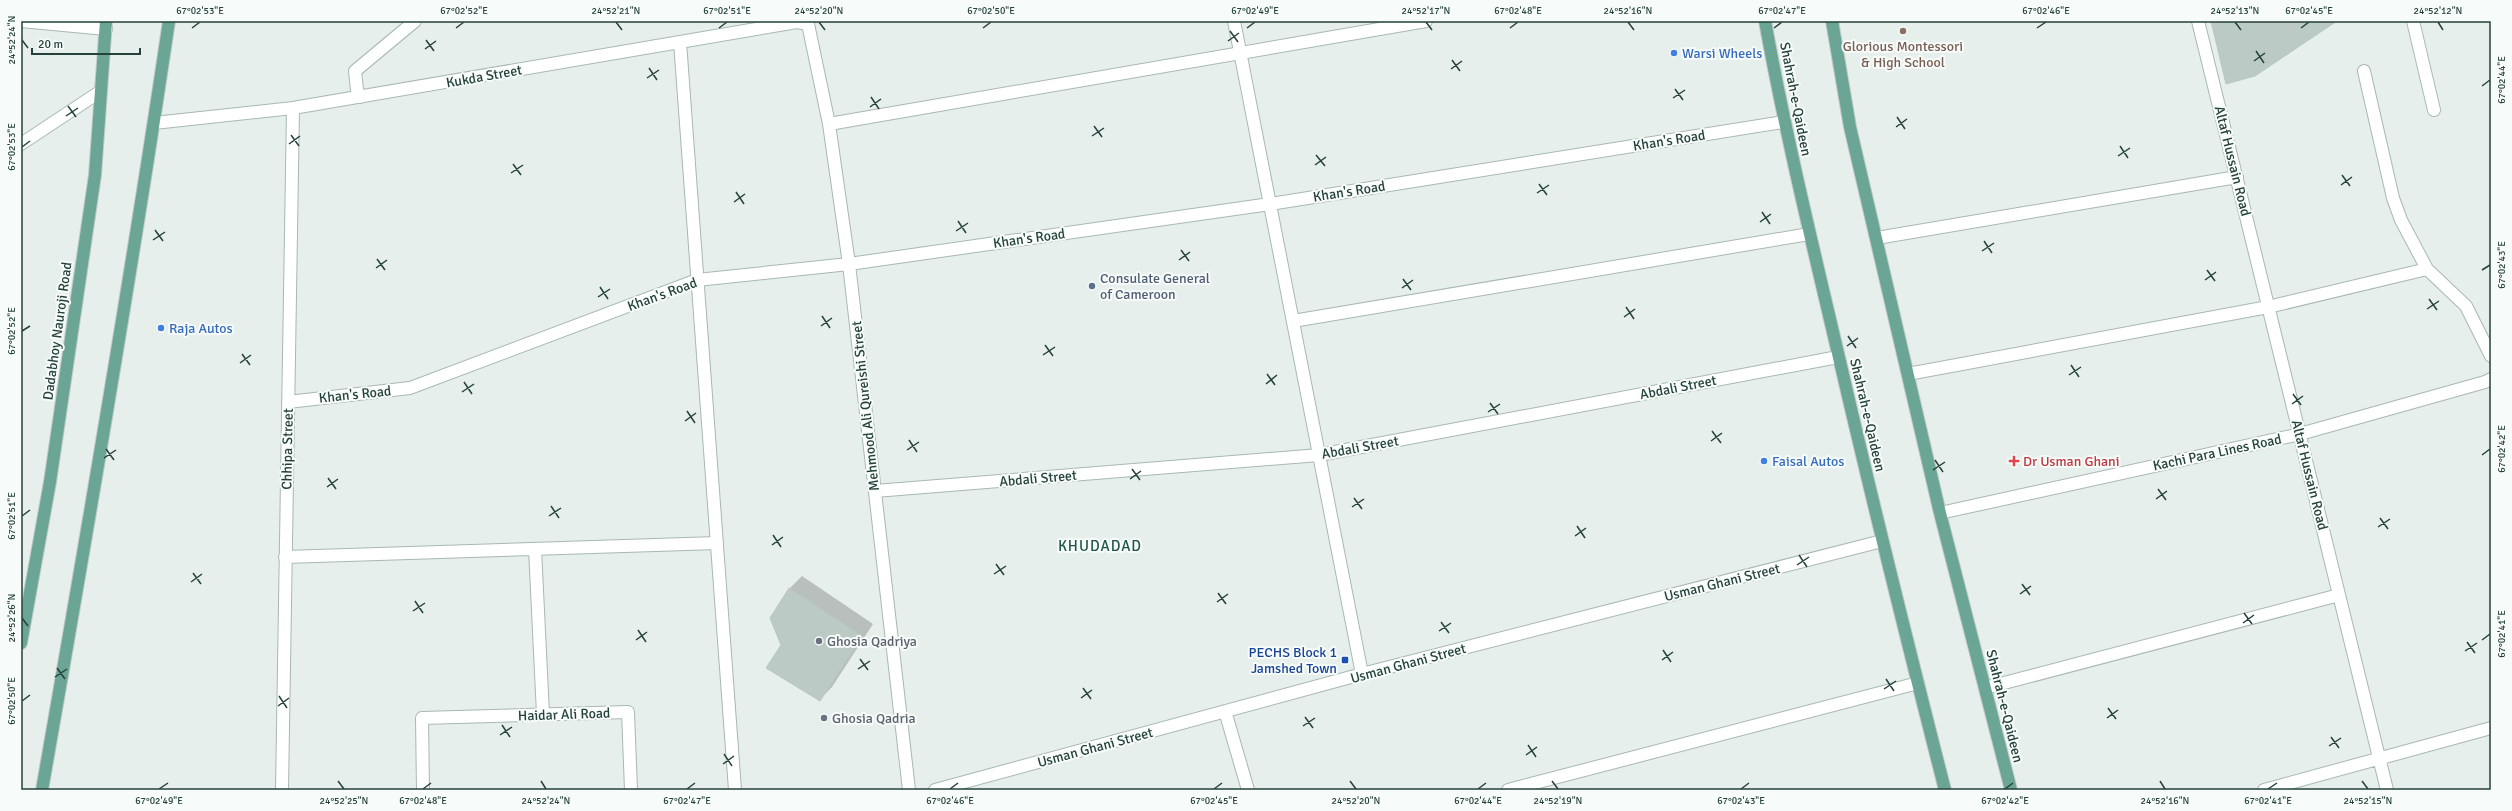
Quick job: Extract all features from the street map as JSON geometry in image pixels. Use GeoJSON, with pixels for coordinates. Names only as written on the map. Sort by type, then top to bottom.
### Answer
{"type":"FeatureCollection","features":[{"type":"Feature","properties":{"kind":"main road"},"geometry":{"type":"LineString","coordinates":[[42,790],[96,484],[169,21]]}},
{"type":"Feature","properties":{"kind":"main road","name":"Shahrah-e-Qaideen"},"geometry":{"type":"LineString","coordinates":[[1765,21],[1784,122],[1838,356],[1882,541],[1945,790]]}},
{"type":"Feature","properties":{"kind":"main road","name":"Shahrah-e-Qaideen"},"geometry":{"type":"LineString","coordinates":[[1832,21],[1850,127],[1940,513],[2011,790]]}},
{"type":"Feature","properties":{"kind":"main road","name":"Dadabhoy Nauroji Road"},"geometry":{"type":"LineString","coordinates":[[21,643],[23,624],[50,482],[92,190],[106,25]]}},
{"type":"Feature","properties":{"kind":"street"},"geometry":{"type":"LineString","coordinates":[[21,21],[106,25]]}},
{"type":"Feature","properties":{"kind":"street"},"geometry":{"type":"LineString","coordinates":[[360,97],[357,90],[355,71],[416,21]]}},
{"type":"Feature","properties":{"kind":"street"},"geometry":{"type":"LineString","coordinates":[[1234,21],[1362,674]]}},
{"type":"Feature","properties":{"kind":"street"},"geometry":{"type":"LineString","coordinates":[[829,124],[1426,21]]}},
{"type":"Feature","properties":{"kind":"street","name":"Altaf Hussain Road"},"geometry":{"type":"LineString","coordinates":[[2198,21],[2387,790]]}},
{"type":"Feature","properties":{"kind":"street"},"geometry":{"type":"LineString","coordinates":[[2413,21],[2434,110]]}},
{"type":"Feature","properties":{"kind":"street","name":"Kukda Street"},"geometry":{"type":"LineString","coordinates":[[154,123],[293,108],[797,22],[809,23]]}},
{"type":"Feature","properties":{"kind":"street","name":"Mehmood Ali Qureishi Street"},"geometry":{"type":"LineString","coordinates":[[809,23],[829,124],[849,264],[909,790]]}},
{"type":"Feature","properties":{"kind":"street"},"geometry":{"type":"LineString","coordinates":[[680,42],[735,790]]}},
{"type":"Feature","properties":{"kind":"street"},"geometry":{"type":"LineString","coordinates":[[2364,71],[2393,198],[2401,220],[2427,269],[2466,306],[2491,356]]}},
{"type":"Feature","properties":{"kind":"street"},"geometry":{"type":"LineString","coordinates":[[21,144],[101,91]]}},
{"type":"Feature","properties":{"kind":"street","name":"Chhipa Street"},"geometry":{"type":"LineString","coordinates":[[282,790],[293,108]]}},
{"type":"Feature","properties":{"kind":"street","name":"Khan's Road"},"geometry":{"type":"LineString","coordinates":[[288,402],[410,388],[698,280],[849,264],[1270,204],[1784,122]]}},
{"type":"Feature","properties":{"kind":"street"},"geometry":{"type":"LineString","coordinates":[[1877,238],[2237,177]]}},
{"type":"Feature","properties":{"kind":"street"},"geometry":{"type":"LineString","coordinates":[[1293,321],[1810,234]]}},
{"type":"Feature","properties":{"kind":"street"},"geometry":{"type":"LineString","coordinates":[[1908,374],[2268,307],[2427,269]]}},
{"type":"Feature","properties":{"kind":"street","name":"Abdali Street"},"geometry":{"type":"LineString","coordinates":[[875,491],[1319,455],[1838,356]]}},
{"type":"Feature","properties":{"kind":"street","name":"Kachi Para Lines Road"},"geometry":{"type":"LineString","coordinates":[[1940,513],[2300,434],[2485,382],[2491,379]]}},
{"type":"Feature","properties":{"kind":"street","name":"Usman Ghani Street"},"geometry":{"type":"LineString","coordinates":[[935,790],[1362,674],[1882,541]]}},
{"type":"Feature","properties":{"kind":"street"},"geometry":{"type":"LineString","coordinates":[[285,557],[717,543]]}},
{"type":"Feature","properties":{"kind":"street"},"geometry":{"type":"LineString","coordinates":[[535,549],[542,714]]}},
{"type":"Feature","properties":{"kind":"street"},"geometry":{"type":"LineString","coordinates":[[1985,688],[2339,595]]}},
{"type":"Feature","properties":{"kind":"street"},"geometry":{"type":"LineString","coordinates":[[1508,790],[1918,683]]}},
{"type":"Feature","properties":{"kind":"street","name":"Haidar Ali Road"},"geometry":{"type":"LineString","coordinates":[[423,790],[422,718],[628,712],[631,790]]}},
{"type":"Feature","properties":{"kind":"street"},"geometry":{"type":"LineString","coordinates":[[1225,712],[1248,790]]}},
{"type":"Feature","properties":{"kind":"street"},"geometry":{"type":"LineString","coordinates":[[2264,790],[2491,728]]}},
{"type":"Feature","properties":{"kind":"building"},"geometry":{"type":"Polygon","coordinates":[[[2211,21],[2337,21],[2255,76],[2226,84],[2211,21]]]}},
{"type":"Feature","properties":{"kind":"building","name":"Ghosia Qadriya"},"geometry":{"type":"Polygon","coordinates":[[[789,588],[862,636],[820,701],[766,668],[781,645],[770,618],[789,588]]]}},
{"type":"Feature","properties":{"kind":"place","name":"Glorious Montessori & High School"},"geometry":{"type":"Point","coordinates":[1903,31]}},
{"type":"Feature","properties":{"kind":"place","name":"Warsi Wheels"},"geometry":{"type":"Point","coordinates":[1674,53]}},
{"type":"Feature","properties":{"kind":"place","name":"Consulate General of Cameroon"},"geometry":{"type":"Point","coordinates":[1092,286]}},
{"type":"Feature","properties":{"kind":"place","name":"Raja Autos"},"geometry":{"type":"Point","coordinates":[161,328]}},
{"type":"Feature","properties":{"kind":"place","name":"Faisal Autos"},"geometry":{"type":"Point","coordinates":[1764,461]}},
{"type":"Feature","properties":{"kind":"place","name":"Dr Usman Ghani"},"geometry":{"type":"Point","coordinates":[2014,461]}},
{"type":"Feature","properties":{"kind":"place","name":"Ghosia Qadriya"},"geometry":{"type":"Point","coordinates":[819,641]}},
{"type":"Feature","properties":{"kind":"place","name":"PECHS Block 1 Jamshed Town"},"geometry":{"type":"Point","coordinates":[1345,660]}},
{"type":"Feature","properties":{"kind":"place","name":"Ghosia Qadria"},"geometry":{"type":"Point","coordinates":[824,718]}},
{"type":"Feature","properties":{"kind":"district","name":"KHUDADAD"},"geometry":{"type":"Point","coordinates":[1100,546]}}]}
